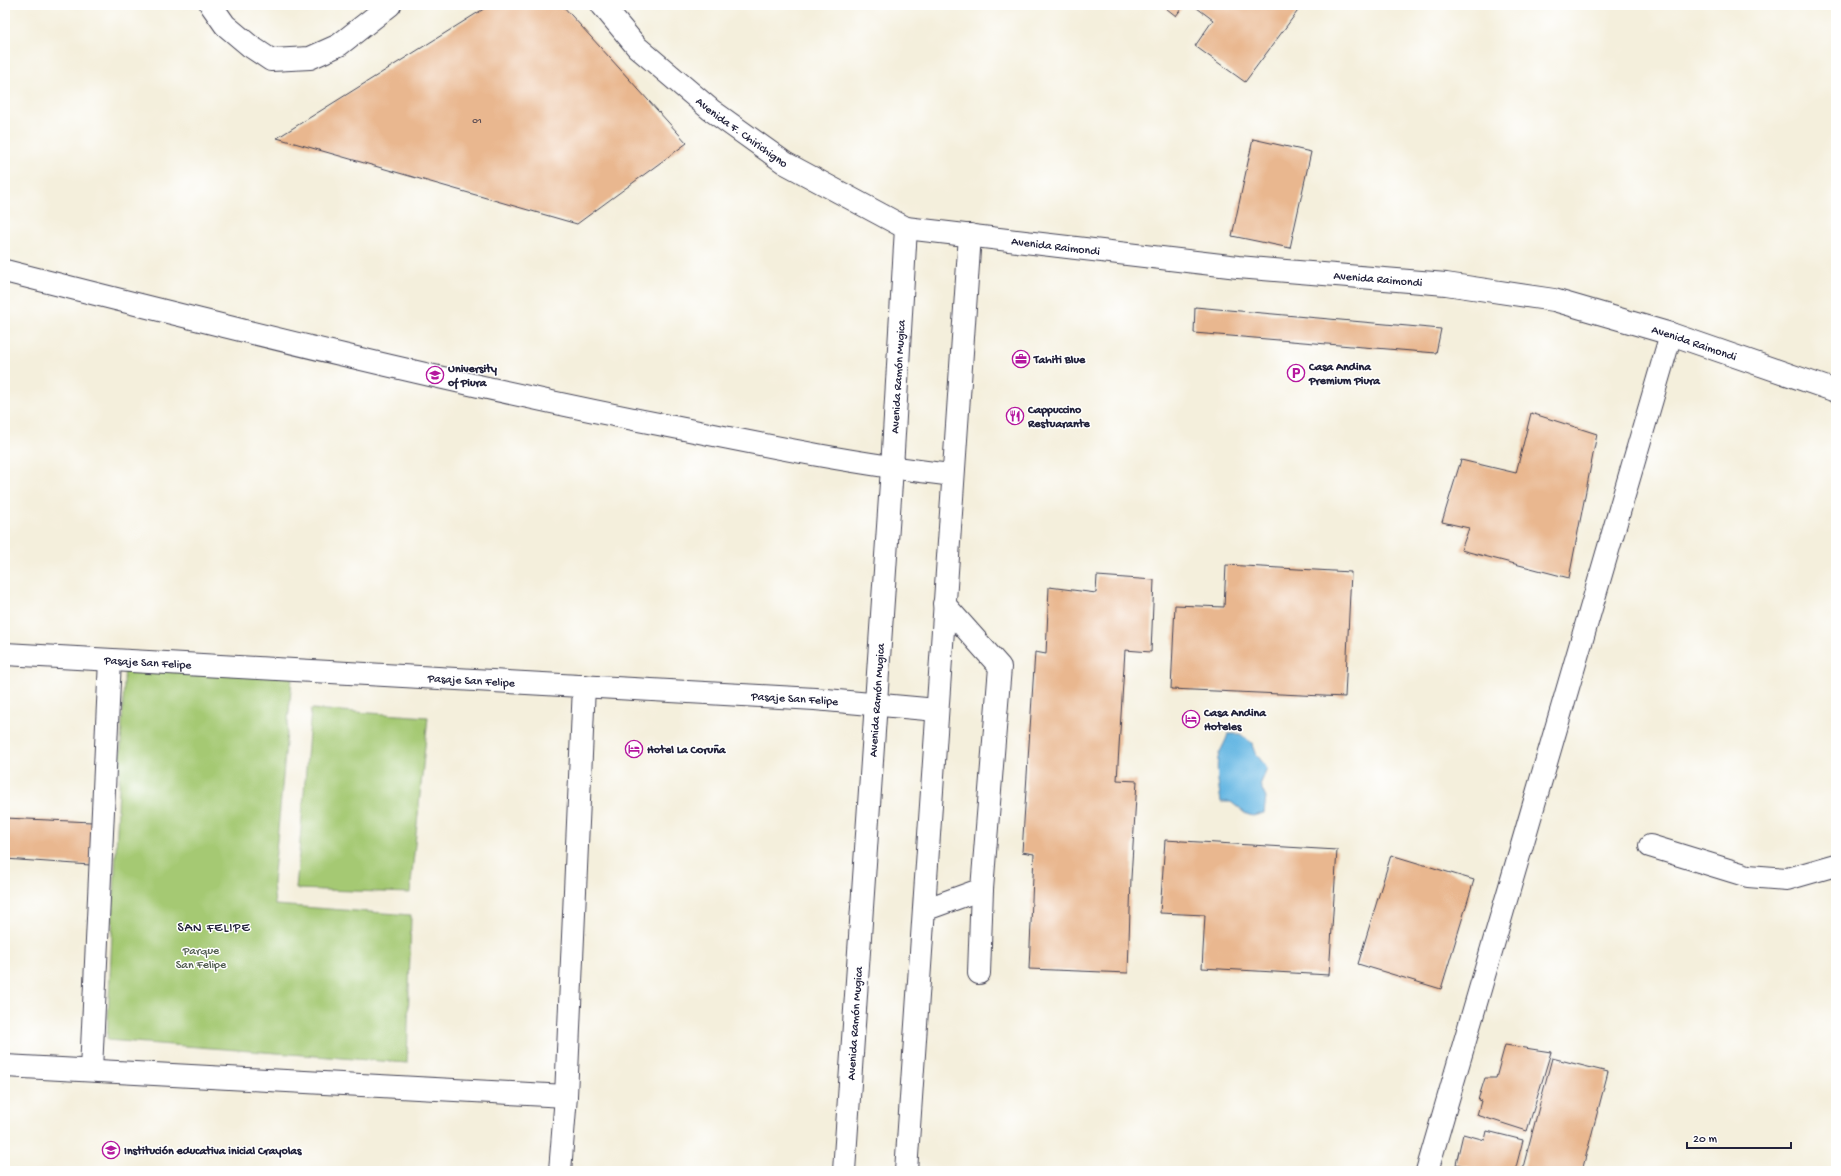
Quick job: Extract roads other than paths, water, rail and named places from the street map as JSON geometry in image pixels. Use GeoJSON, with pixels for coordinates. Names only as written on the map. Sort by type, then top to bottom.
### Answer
{"type":"FeatureCollection","features":[{"type":"Feature","properties":{"kind":"street"},"geometry":{"type":"LineString","coordinates":[[211,5],[225,25],[250,46],[271,60],[310,58],[339,44],[362,28],[390,5]]}},
{"type":"Feature","properties":{"kind":"street","name":"Avenida F. Chirichigno"},"geometry":{"type":"LineString","coordinates":[[602,5],[636,47],[711,110],[785,164],[906,228]]}},
{"type":"Feature","properties":{"kind":"street","name":"Avenida Raimondi"},"geometry":{"type":"LineString","coordinates":[[906,228],[1238,267],[1446,284],[1554,300],[1671,334],[1836,391]]}},
{"type":"Feature","properties":{"kind":"street","name":"Avenida Ramón Mugica"},"geometry":{"type":"LineString","coordinates":[[844,1171],[892,468],[906,228]]}},
{"type":"Feature","properties":{"kind":"street"},"geometry":{"type":"LineString","coordinates":[[906,1171],[970,235]]}},
{"type":"Feature","properties":{"kind":"street"},"geometry":{"type":"LineString","coordinates":[[5,271],[283,341],[581,410],[892,468],[953,475]]}},
{"type":"Feature","properties":{"kind":"street"},"geometry":{"type":"LineString","coordinates":[[1427,1171],[1671,334]]}},
{"type":"Feature","properties":{"kind":"street"},"geometry":{"type":"LineString","coordinates":[[944,604],[1000,667],[982,889],[979,973]]}},
{"type":"Feature","properties":{"kind":"street","name":"Pasaje San Felipe"},"geometry":{"type":"LineString","coordinates":[[5,654],[815,699],[876,706],[937,710]]}},
{"type":"Feature","properties":{"kind":"street"},"geometry":{"type":"LineString","coordinates":[[90,1070],[110,660]]}},
{"type":"Feature","properties":{"kind":"street"},"geometry":{"type":"LineString","coordinates":[[560,1171],[566,1096],[584,686]]}},
{"type":"Feature","properties":{"kind":"street"},"geometry":{"type":"LineString","coordinates":[[1650,846],[1748,876],[1787,879],[1836,865]]}},
{"type":"Feature","properties":{"kind":"street"},"geometry":{"type":"LineString","coordinates":[[924,910],[982,889]]}},
{"type":"Feature","properties":{"kind":"street"},"geometry":{"type":"LineString","coordinates":[[5,1066],[566,1096]]}},
{"type":"Feature","properties":{"kind":"water"},"geometry":{"type":"Polygon","coordinates":[[[1228,734],[1240,734],[1252,743],[1254,750],[1267,769],[1260,785],[1266,798],[1264,813],[1253,816],[1246,814],[1231,802],[1221,802],[1217,765],[1219,754],[1228,734]]]}},
{"type":"Feature","properties":{"kind":"place","name":"Tahiti Blue"},"geometry":{"type":"Point","coordinates":[1021,359]}},
{"type":"Feature","properties":{"kind":"place","name":"Casa Andina Premium Piura"},"geometry":{"type":"Point","coordinates":[1296,373]}},
{"type":"Feature","properties":{"kind":"place","name":"University of Piura"},"geometry":{"type":"Point","coordinates":[435,375]}},
{"type":"Feature","properties":{"kind":"place","name":"Cappuccino Restuarante"},"geometry":{"type":"Point","coordinates":[1015,416]}},
{"type":"Feature","properties":{"kind":"place","name":"Casa Andina Hoteles"},"geometry":{"type":"Point","coordinates":[1191,719]}},
{"type":"Feature","properties":{"kind":"place","name":"Hotel La Coruña"},"geometry":{"type":"Point","coordinates":[634,749]}},
{"type":"Feature","properties":{"kind":"place","name":"Institución educativa inicial Crayolas"},"geometry":{"type":"Point","coordinates":[111,1150]}},
{"type":"Feature","properties":{"kind":"district","name":"SAN FELIPE"},"geometry":{"type":"Point","coordinates":[214,926]}},
{"type":"Feature","properties":{"kind":"park label","name":"Parque San Felipe"},"geometry":{"type":"Point","coordinates":[201,957]}}]}
